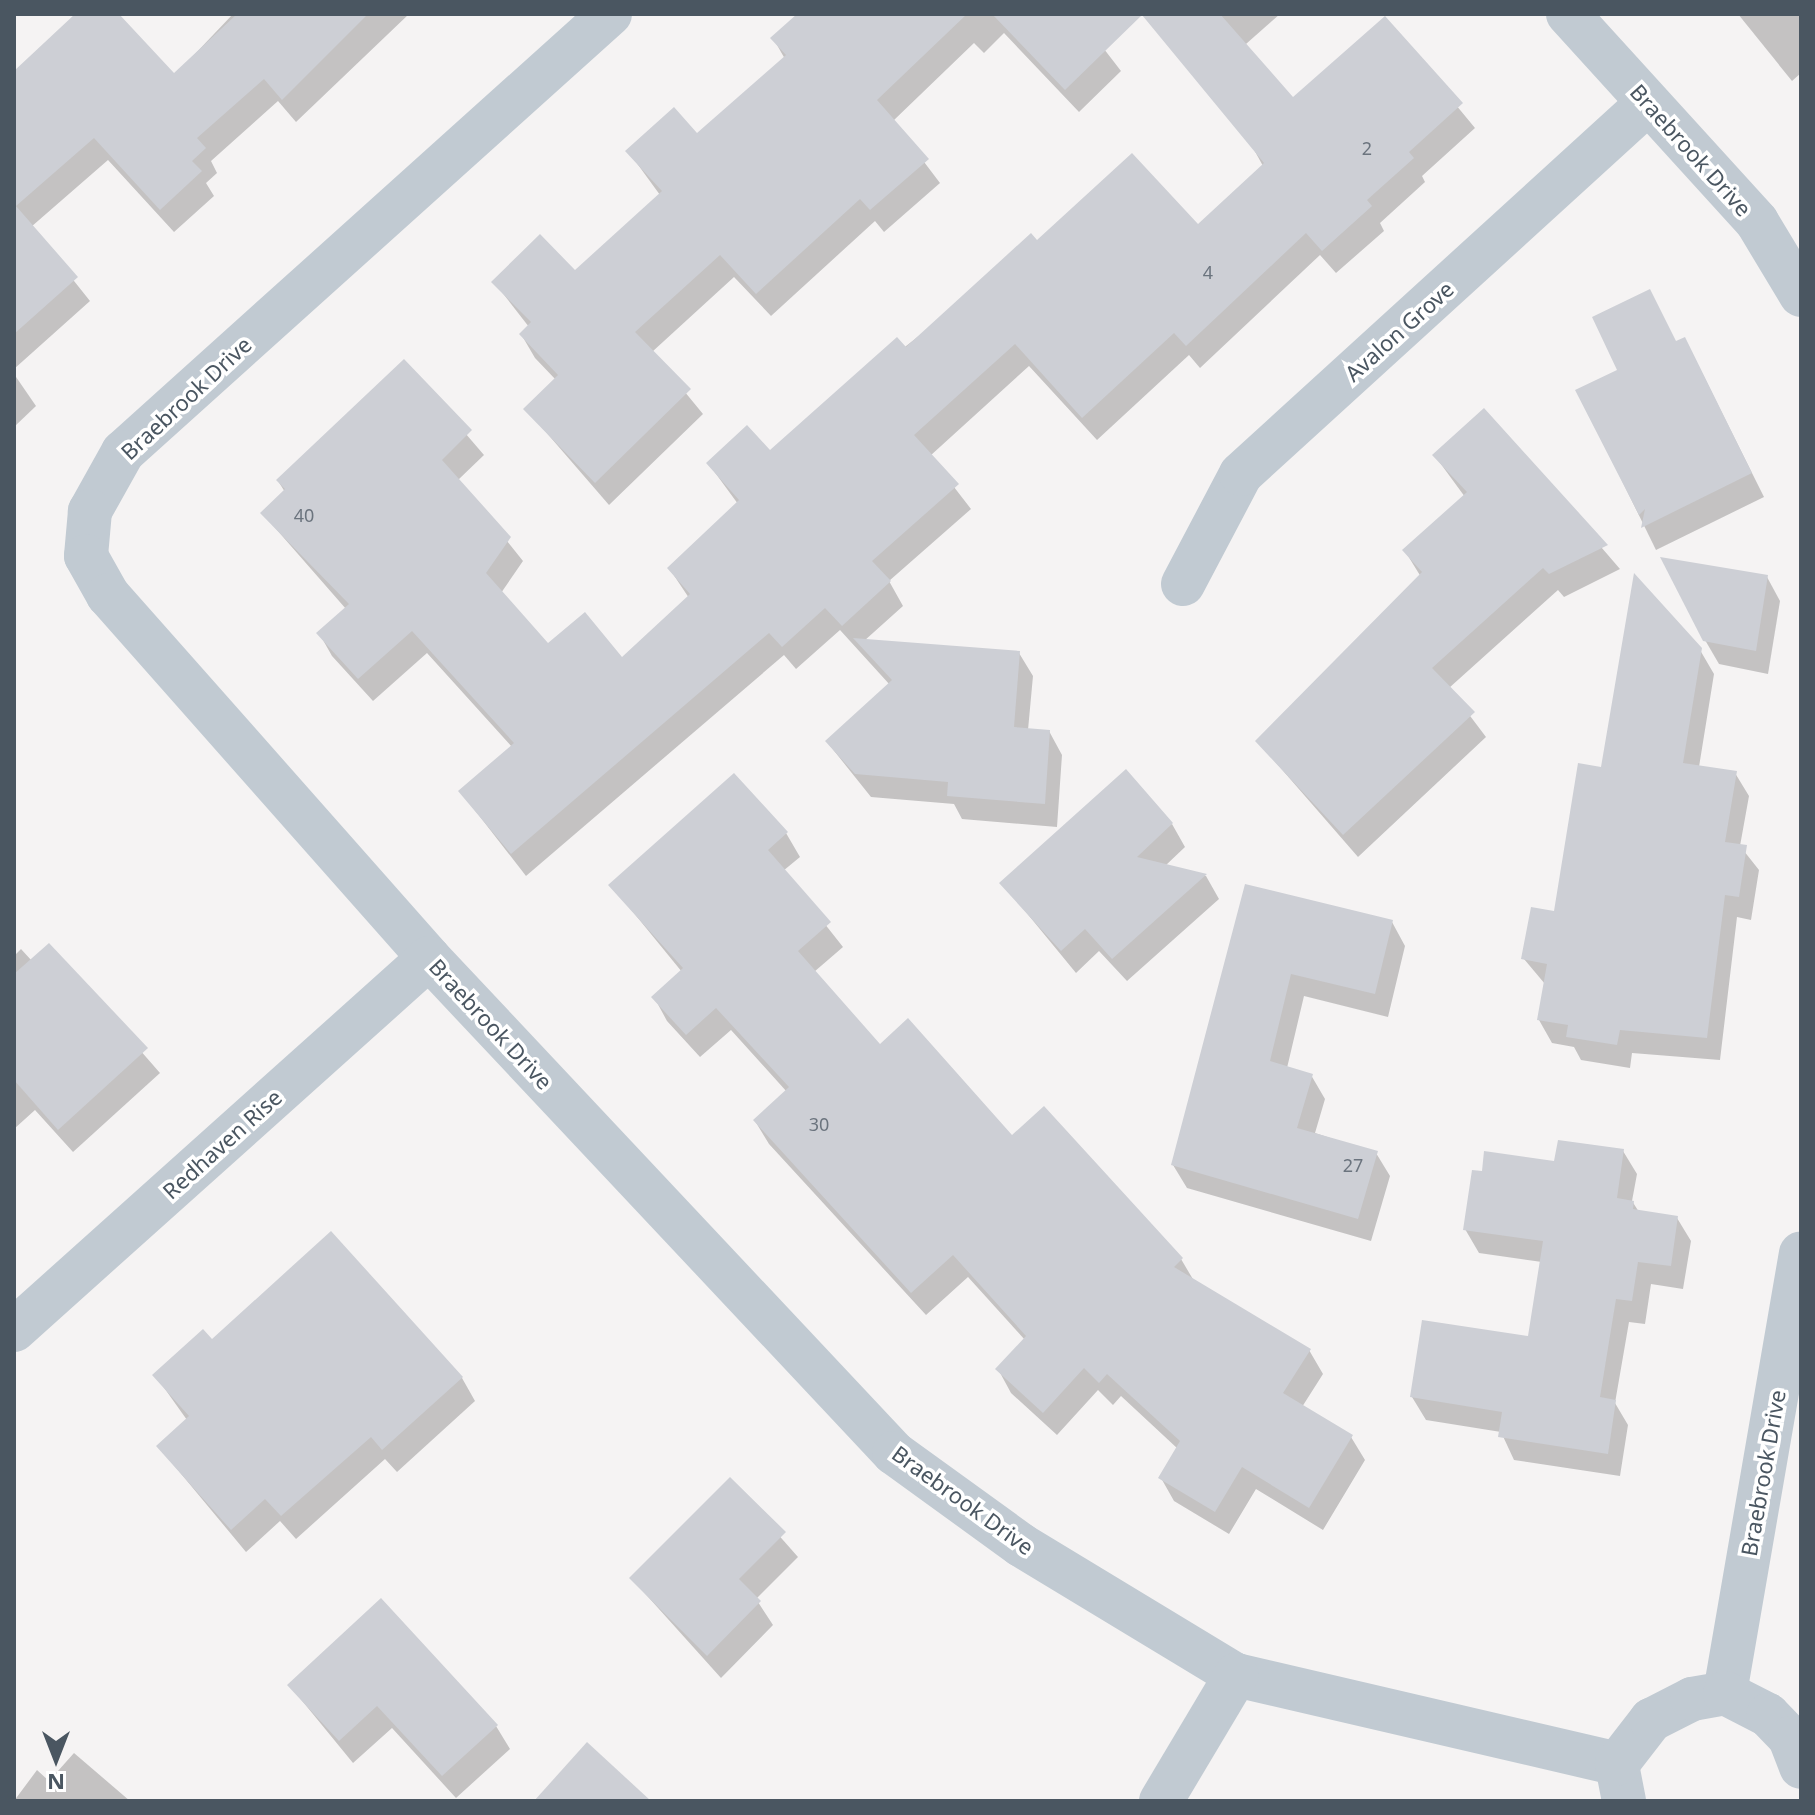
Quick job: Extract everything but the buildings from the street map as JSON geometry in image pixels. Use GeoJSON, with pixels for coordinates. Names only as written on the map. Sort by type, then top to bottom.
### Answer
{"type":"FeatureCollection","features":[{"type":"Feature","properties":{"kind":"street","name":"Braebrook Drive"},"geometry":{"type":"LineString","coordinates":[[610,14],[123,452],[90,511],[86,556],[108,595],[429,958],[894,1453],[1021,1545],[1236,1675],[1621,1782]]}},
{"type":"Feature","properties":{"kind":"street","name":"Braebrook Drive"},"geometry":{"type":"LineString","coordinates":[[1568,14],[1757,222],[1801,295]]}},
{"type":"Feature","properties":{"kind":"street","name":"Avalon Grove"},"geometry":{"type":"LineString","coordinates":[[1183,584],[1241,474],[1648,103]]}},
{"type":"Feature","properties":{"kind":"street","name":"Redhaven Rise"},"geometry":{"type":"LineString","coordinates":[[14,1330],[429,958]]}},
{"type":"Feature","properties":{"kind":"street","name":"Braebrook Drive"},"geometry":{"type":"LineString","coordinates":[[1725,1693],[1801,1254]]}},
{"type":"Feature","properties":{"kind":"street"},"geometry":{"type":"LineString","coordinates":[[1161,1801],[1236,1675]]}},
{"type":"Feature","properties":{"kind":"street"},"geometry":{"type":"LineString","coordinates":[[1621,1782],[1651,1720],[1692,1699],[1725,1693],[1768,1715],[1790,1738],[1801,1767]]}}]}
